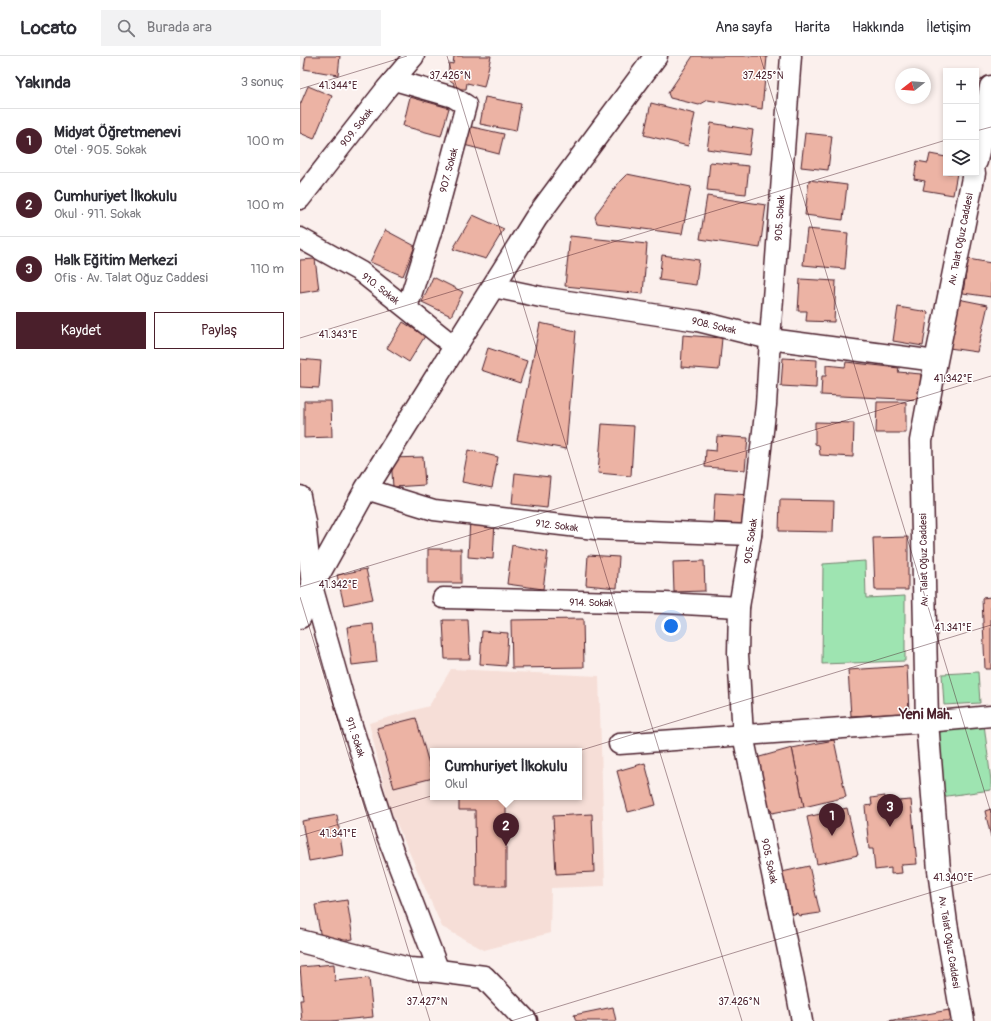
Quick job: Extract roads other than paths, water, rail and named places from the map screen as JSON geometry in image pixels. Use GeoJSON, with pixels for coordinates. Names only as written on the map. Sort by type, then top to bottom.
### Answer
{"type":"FeatureCollection","features":[{"type":"Feature","properties":{"kind":"street","name":"909. Sokak"},"geometry":{"type":"LineString","coordinates":[[300,199],[414,56]]}},
{"type":"Feature","properties":{"kind":"street"},"geometry":{"type":"LineString","coordinates":[[300,617],[312,586],[366,489],[536,218],[656,56]]}},
{"type":"Feature","properties":{"kind":"street","name":"905. Sokak"},"geometry":{"type":"LineString","coordinates":[[791,56],[766,405],[751,535],[740,607],[738,654],[743,735],[802,1021]]}},
{"type":"Feature","properties":{"kind":"street","name":"907. Sokak"},"geometry":{"type":"LineString","coordinates":[[394,80],[454,97],[466,105],[436,216],[407,308]]}},
{"type":"Feature","properties":{"kind":"street"},"geometry":{"type":"LineString","coordinates":[[979,146],[991,87]]}},
{"type":"Feature","properties":{"kind":"street","name":"Av. Talat Oğuz Caddesi"},"geometry":{"type":"LineString","coordinates":[[963,1021],[946,923],[939,870],[927,722],[921,440],[973,176]]}},
{"type":"Feature","properties":{"kind":"street","name":"910. Sokak"},"geometry":{"type":"LineString","coordinates":[[300,238],[361,272],[455,347]]}},
{"type":"Feature","properties":{"kind":"street","name":"908. Sokak"},"geometry":{"type":"LineString","coordinates":[[493,287],[541,297],[698,321],[770,339],[936,361]]}},
{"type":"Feature","properties":{"kind":"street","name":"912. Sokak"},"geometry":{"type":"LineString","coordinates":[[366,489],[434,510],[595,529],[751,535]]}},
{"type":"Feature","properties":{"kind":"street","name":"911. Sokak"},"geometry":{"type":"LineString","coordinates":[[300,496],[305,522],[312,586],[347,710],[386,833],[439,971]]}},
{"type":"Feature","properties":{"kind":"street","name":"914. Sokak"},"geometry":{"type":"LineString","coordinates":[[443,598],[665,603],[740,607]]}},
{"type":"Feature","properties":{"kind":"street"},"geometry":{"type":"LineString","coordinates":[[619,744],[991,716]]}},
{"type":"Feature","properties":{"kind":"street"},"geometry":{"type":"LineString","coordinates":[[300,941],[409,969],[484,977],[526,1021]]}},
{"type":"Feature","properties":{"kind":"place","name":"Halk Eğitim Merkezi"},"geometry":{"type":"Point","coordinates":[890,827]}},
{"type":"Feature","properties":{"kind":"place","name":"Midyat Öğretmenevi"},"geometry":{"type":"Point","coordinates":[832,836]}},
{"type":"Feature","properties":{"kind":"place","name":"Cumhuriyet İlkokulu"},"geometry":{"type":"Point","coordinates":[506,846]}},
{"type":"Feature","properties":{"kind":"district","name":"Yeni Mah."},"geometry":{"type":"Point","coordinates":[926,714]}}]}
